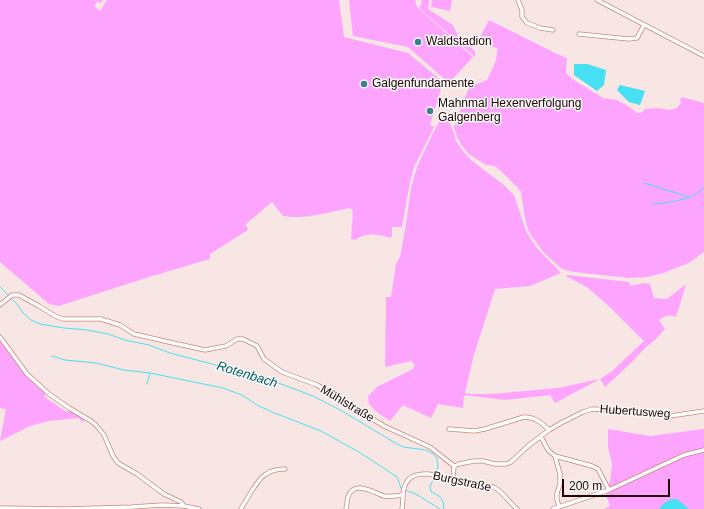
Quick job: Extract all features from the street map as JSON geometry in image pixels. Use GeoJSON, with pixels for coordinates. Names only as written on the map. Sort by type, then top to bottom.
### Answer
{"type":"FeatureCollection","features":[{"type":"Feature","properties":{"kind":"street"},"geometry":{"type":"LineString","coordinates":[[518,0],[522,10],[522,17],[527,23],[540,28],[553,30]]}},
{"type":"Feature","properties":{"kind":"street"},"geometry":{"type":"LineString","coordinates":[[597,0],[678,41],[704,56]]}},
{"type":"Feature","properties":{"kind":"street"},"geometry":{"type":"LineString","coordinates":[[579,34],[629,39],[637,38],[644,25]]}},
{"type":"Feature","properties":{"kind":"street","name":"Mühlstraße"},"geometry":{"type":"LineString","coordinates":[[0,305],[10,297],[19,295],[54,316],[63,319],[101,319],[120,325],[134,334],[205,350],[226,346],[237,339],[243,339],[257,346],[264,359],[282,372],[317,385],[384,426],[430,447],[454,466]]}},
{"type":"Feature","properties":{"kind":"street"},"geometry":{"type":"LineString","coordinates":[[0,337],[27,374],[69,408],[91,420],[96,425],[104,435],[113,456],[118,463],[137,474],[164,494],[181,502],[184,506]]}},
{"type":"Feature","properties":{"kind":"street","name":"Hubertusweg"},"geometry":{"type":"LineString","coordinates":[[454,466],[474,460],[495,464],[506,464],[511,462],[528,446],[549,430],[578,414],[592,409],[632,411],[670,416],[704,411]]}},
{"type":"Feature","properties":{"kind":"street"},"geometry":{"type":"LineString","coordinates":[[449,429],[474,431],[524,417],[530,417],[539,421],[549,430]]}},
{"type":"Feature","properties":{"kind":"street"},"geometry":{"type":"LineString","coordinates":[[541,437],[548,450],[555,456],[598,469],[609,490]]}},
{"type":"Feature","properties":{"kind":"street"},"geometry":{"type":"LineString","coordinates":[[553,509],[609,490],[684,456],[704,450]]}},
{"type":"Feature","properties":{"kind":"street"},"geometry":{"type":"LineString","coordinates":[[555,456],[560,474],[560,484],[557,493],[559,506]]}},
{"type":"Feature","properties":{"kind":"street"},"geometry":{"type":"LineString","coordinates":[[453,480],[454,466]]}},
{"type":"Feature","properties":{"kind":"street"},"geometry":{"type":"LineString","coordinates":[[242,509],[258,481],[264,475],[269,471],[285,469]]}},
{"type":"Feature","properties":{"kind":"street","name":"Burgstraße"},"geometry":{"type":"LineString","coordinates":[[402,509],[404,486],[408,480],[415,475],[425,474],[444,476],[464,483],[490,486],[497,489],[517,509]]}},
{"type":"Feature","properties":{"kind":"street"},"geometry":{"type":"LineString","coordinates":[[346,509],[348,496],[353,490],[368,489],[386,496],[403,493]]}},
{"type":"Feature","properties":{"kind":"street"},"geometry":{"type":"LineString","coordinates":[[0,508],[65,509],[162,505],[184,506],[199,509]]}},
{"type":"Feature","properties":{"kind":"shaded area"},"geometry":{"type":"Polygon","coordinates":[[[0,0],[103,0],[101,3],[97,2],[94,6],[100,11],[107,0],[339,0],[344,37],[408,53],[443,82],[430,125],[434,127],[414,167],[402,227],[392,227],[392,236],[390,238],[372,234],[359,237],[355,240],[351,239],[353,211],[350,208],[317,215],[291,217],[283,216],[272,202],[246,224],[248,230],[210,254],[210,259],[59,306],[49,304],[0,262],[0,0]]]}},
{"type":"Feature","properties":{"kind":"shaded area","name":"Waldstadion"},"geometry":{"type":"Polygon","coordinates":[[[349,0],[415,0],[417,7],[473,57],[449,83],[408,47],[353,36],[349,0]]]}},
{"type":"Feature","properties":{"kind":"shaded area"},"geometry":{"type":"Polygon","coordinates":[[[421,0],[429,0],[428,9],[453,25],[459,38],[475,51],[475,57],[419,8],[422,3],[421,0]]]}},
{"type":"Feature","properties":{"kind":"shaded area"},"geometry":{"type":"Polygon","coordinates":[[[432,0],[452,0],[450,11],[431,7],[432,0]]]}},
{"type":"Feature","properties":{"kind":"shaded area"},"geometry":{"type":"Polygon","coordinates":[[[489,20],[567,58],[566,73],[572,79],[603,98],[617,100],[637,113],[641,113],[645,109],[657,108],[670,110],[677,108],[681,103],[680,99],[682,97],[704,103],[704,252],[689,263],[663,273],[647,277],[629,278],[574,272],[562,269],[545,254],[528,230],[521,192],[495,166],[486,165],[469,154],[457,137],[454,127],[468,90],[474,83],[477,84],[487,80],[495,63],[498,49],[480,40],[489,20]]]}},
{"type":"Feature","properties":{"kind":"shaded area"},"geometry":{"type":"Polygon","coordinates":[[[444,116],[447,118],[456,141],[462,150],[472,161],[504,185],[514,195],[526,231],[536,247],[561,273],[530,286],[495,289],[473,358],[465,393],[492,394],[558,388],[600,379],[555,403],[550,395],[505,400],[464,395],[463,408],[438,404],[431,418],[403,405],[390,421],[378,413],[369,404],[368,396],[377,387],[413,369],[415,365],[411,361],[385,367],[386,297],[391,297],[396,264],[400,257],[411,188],[417,167],[432,135],[440,120],[444,116]]]}},
{"type":"Feature","properties":{"kind":"shaded area"},"geometry":{"type":"Polygon","coordinates":[[[566,276],[629,282],[630,286],[644,283],[650,284],[654,298],[667,299],[686,284],[675,317],[667,316],[659,320],[665,329],[605,387],[600,379],[611,372],[644,341],[612,309],[588,288],[566,276]]]}},
{"type":"Feature","properties":{"kind":"shaded area"},"geometry":{"type":"Polygon","coordinates":[[[0,339],[45,393],[45,397],[65,411],[68,412],[71,410],[87,419],[82,422],[79,418],[49,421],[30,426],[0,441],[6,409],[0,408],[0,339]]]}},
{"type":"Feature","properties":{"kind":"shaded area"},"geometry":{"type":"Polygon","coordinates":[[[608,429],[650,436],[704,429],[704,509],[604,509],[610,506],[606,495],[610,481],[612,464],[608,448],[608,429]]]}},
{"type":"Feature","properties":{"kind":"water"},"geometry":{"type":"Polygon","coordinates":[[[574,64],[587,64],[606,70],[604,85],[597,91],[574,75],[574,64]]]}},
{"type":"Feature","properties":{"kind":"water"},"geometry":{"type":"Polygon","coordinates":[[[620,85],[645,91],[640,105],[629,102],[617,90],[620,85]]]}},
{"type":"Feature","properties":{"kind":"water"},"geometry":{"type":"Polygon","coordinates":[[[671,499],[677,499],[689,509],[659,509],[663,504],[671,499]]]}},
{"type":"Feature","properties":{"kind":"waterway"},"geometry":{"type":"LineString","coordinates":[[644,183],[689,197]]}},
{"type":"Feature","properties":{"kind":"waterway"},"geometry":{"type":"LineString","coordinates":[[653,204],[687,198],[699,192],[704,187]]}},
{"type":"Feature","properties":{"kind":"waterway","name":"Rotenbach"},"geometry":{"type":"LineString","coordinates":[[0,287],[9,296]]}},
{"type":"Feature","properties":{"kind":"waterway","name":"Rotenbach"},"geometry":{"type":"LineString","coordinates":[[11,298],[24,314],[31,320],[40,324],[108,334],[281,384],[313,396],[342,411],[403,447],[426,450],[437,458],[438,467],[430,487],[431,492],[441,498],[444,509]]}},
{"type":"Feature","properties":{"kind":"waterway"},"geometry":{"type":"LineString","coordinates":[[52,356],[65,360],[96,363],[124,370],[150,373],[223,388],[242,395],[257,405],[321,431],[359,452],[397,477],[402,488]]}},
{"type":"Feature","properties":{"kind":"waterway"},"geometry":{"type":"LineString","coordinates":[[147,384],[150,373]]}},
{"type":"Feature","properties":{"kind":"waterway"},"geometry":{"type":"LineString","coordinates":[[405,490],[416,494],[440,509]]}},
{"type":"Feature","properties":{"kind":"place","name":"Waldstadion"},"geometry":{"type":"Point","coordinates":[418,42]}},
{"type":"Feature","properties":{"kind":"place","name":"Galgenfundamente"},"geometry":{"type":"Point","coordinates":[364,84]}},
{"type":"Feature","properties":{"kind":"place","name":"Mahnmal Hexenverfolgung Galgenberg"},"geometry":{"type":"Point","coordinates":[430,111]}}]}
